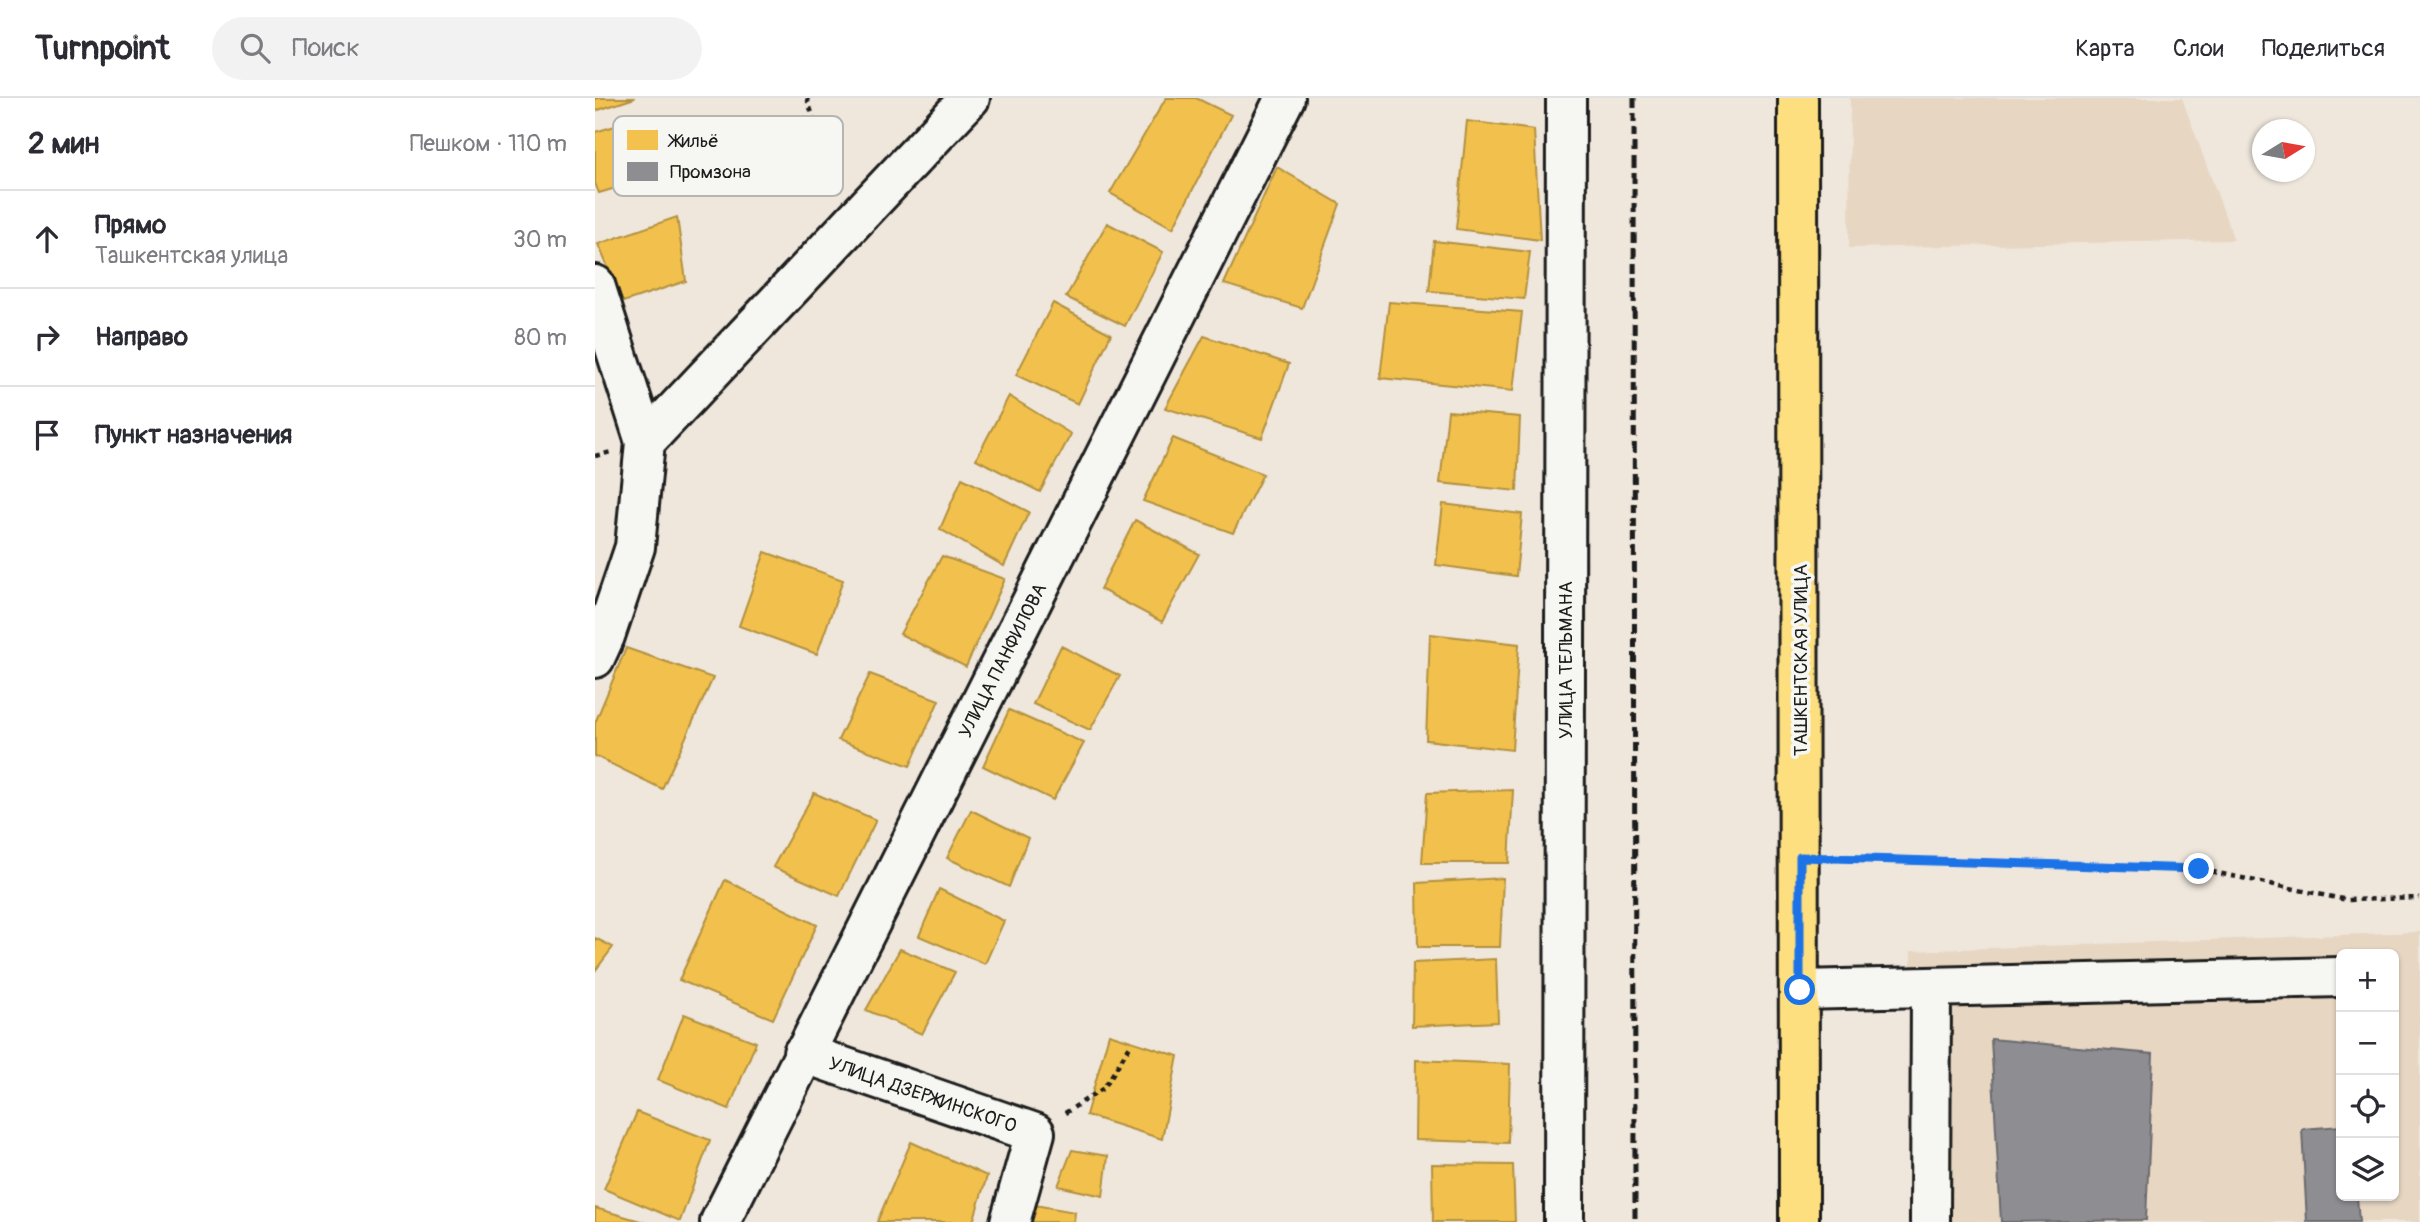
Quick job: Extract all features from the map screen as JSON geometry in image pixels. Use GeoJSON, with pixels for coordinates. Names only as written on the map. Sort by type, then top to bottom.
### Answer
{"type":"FeatureCollection","features":[{"type":"Feature","properties":{"kind":"main road","name":"ТАШКЕНТСКАЯ УЛИЦА"},"geometry":{"type":"LineString","coordinates":[[1798,98],[1799,1222]]}},
{"type":"Feature","properties":{"kind":"street"},"geometry":{"type":"LineString","coordinates":[[645,442],[970,98]]}},
{"type":"Feature","properties":{"kind":"street","name":"УЛИЦА ПАНФИЛОВА"},"geometry":{"type":"LineString","coordinates":[[720,1222],[1285,98]]}},
{"type":"Feature","properties":{"kind":"street","name":"УЛИЦА ТЕЛЬМАНА"},"geometry":{"type":"LineString","coordinates":[[1564,1222],[1566,98]]}},
{"type":"Feature","properties":{"kind":"street"},"geometry":{"type":"LineString","coordinates":[[595,285],[645,442],[635,547],[595,658]]}},
{"type":"Feature","properties":{"kind":"street"},"geometry":{"type":"LineString","coordinates":[[1800,990],[2336,977]]}},
{"type":"Feature","properties":{"kind":"street"},"geometry":{"type":"LineString","coordinates":[[1930,1222],[1931,988]]}},
{"type":"Feature","properties":{"kind":"street","name":"УЛИЦА ДЗЕРЖИНСКОГО"},"geometry":{"type":"LineString","coordinates":[[803,1053],[1035,1133],[1010,1222]]}},
{"type":"Feature","properties":{"kind":"path"},"geometry":{"type":"LineString","coordinates":[[807,98],[813,116]]}},
{"type":"Feature","properties":{"kind":"path"},"geometry":{"type":"LineString","coordinates":[[838,196],[848,227]]}},
{"type":"Feature","properties":{"kind":"path"},"geometry":{"type":"LineString","coordinates":[[1800,857],[2199,869],[2347,900],[2420,898]]}},
{"type":"Feature","properties":{"kind":"path"},"geometry":{"type":"LineString","coordinates":[[1035,1133],[1104,1088],[1131,1044]]}},
{"type":"Feature","properties":{"kind":"shaded area"},"geometry":{"type":"Polygon","coordinates":[[[1850,98],[2182,98],[2234,240],[1849,248],[1850,98]]]}},
{"type":"Feature","properties":{"kind":"shaded area"},"geometry":{"type":"Polygon","coordinates":[[[2420,932],[2420,1222],[1914,1222],[1911,951],[2420,932]]]}},
{"type":"Feature","properties":{"kind":"building: Жильё"},"geometry":{"type":"Polygon","coordinates":[[[595,98],[635,98],[595,111],[595,98]]]}},
{"type":"Feature","properties":{"kind":"building: Жильё"},"geometry":{"type":"Polygon","coordinates":[[[1166,98],[1196,98],[1231,115],[1173,228],[1110,193],[1166,98]]]}},
{"type":"Feature","properties":{"kind":"building: Жильё"},"geometry":{"type":"Polygon","coordinates":[[[1467,121],[1534,130],[1540,240],[1456,229],[1467,121]]]}},
{"type":"Feature","properties":{"kind":"building: Жильё"},"geometry":{"type":"Polygon","coordinates":[[[613,127],[613,189],[599,193],[595,183],[595,132],[613,127]]]}},
{"type":"Feature","properties":{"kind":"building: Жильё"},"geometry":{"type":"Polygon","coordinates":[[[1277,167],[1340,204],[1302,308],[1224,284],[1277,167]]]}},
{"type":"Feature","properties":{"kind":"building: Жильё"},"geometry":{"type":"Polygon","coordinates":[[[677,217],[686,281],[623,302],[598,244],[677,217]]]}},
{"type":"Feature","properties":{"kind":"building: Жильё"},"geometry":{"type":"Polygon","coordinates":[[[1107,223],[1163,252],[1125,326],[1066,297],[1107,223]]]}},
{"type":"Feature","properties":{"kind":"building: Жильё"},"geometry":{"type":"Polygon","coordinates":[[[1434,241],[1530,252],[1524,299],[1429,291],[1434,241]]]}},
{"type":"Feature","properties":{"kind":"building: Жильё"},"geometry":{"type":"Polygon","coordinates":[[[1389,302],[1522,312],[1513,391],[1380,378],[1389,302]]]}},
{"type":"Feature","properties":{"kind":"building: Жильё"},"geometry":{"type":"Polygon","coordinates":[[[1053,303],[1111,334],[1078,404],[1016,375],[1053,303]]]}},
{"type":"Feature","properties":{"kind":"building: Жильё"},"geometry":{"type":"Polygon","coordinates":[[[1204,336],[1289,364],[1262,438],[1165,408],[1204,336]]]}},
{"type":"Feature","properties":{"kind":"building: Жильё"},"geometry":{"type":"Polygon","coordinates":[[[1009,396],[1071,434],[1040,492],[976,459],[1009,396]]]}},
{"type":"Feature","properties":{"kind":"building: Жильё"},"geometry":{"type":"Polygon","coordinates":[[[1448,411],[1520,417],[1517,491],[1440,483],[1448,411]]]}},
{"type":"Feature","properties":{"kind":"building: Жильё"},"geometry":{"type":"Polygon","coordinates":[[[1173,438],[1263,474],[1233,533],[1143,501],[1173,438]]]}},
{"type":"Feature","properties":{"kind":"building: Жильё"},"geometry":{"type":"Polygon","coordinates":[[[962,478],[1029,512],[1004,566],[940,529],[962,478]]]}},
{"type":"Feature","properties":{"kind":"building: Жильё"},"geometry":{"type":"Polygon","coordinates":[[[1443,504],[1522,514],[1516,576],[1436,565],[1443,504]]]}},
{"type":"Feature","properties":{"kind":"building: Жильё"},"geometry":{"type":"Polygon","coordinates":[[[1135,520],[1199,554],[1162,622],[1100,589],[1135,520]]]}},
{"type":"Feature","properties":{"kind":"building: Жильё"},"geometry":{"type":"Polygon","coordinates":[[[765,552],[843,580],[817,654],[739,626],[765,552]]]}},
{"type":"Feature","properties":{"kind":"building: Жильё"},"geometry":{"type":"Polygon","coordinates":[[[942,556],[1005,579],[966,667],[900,634],[942,556]]]}},
{"type":"Feature","properties":{"kind":"building: Жильё"},"geometry":{"type":"Polygon","coordinates":[[[1430,634],[1519,644],[1512,750],[1426,740],[1430,634]]]}},
{"type":"Feature","properties":{"kind":"building: Жильё"},"geometry":{"type":"Polygon","coordinates":[[[1061,646],[1120,676],[1090,730],[1033,704],[1061,646]]]}},
{"type":"Feature","properties":{"kind":"building: Жильё"},"geometry":{"type":"Polygon","coordinates":[[[626,648],[713,678],[662,789],[595,756],[595,723],[626,648]]]}},
{"type":"Feature","properties":{"kind":"building: Жильё"},"geometry":{"type":"Polygon","coordinates":[[[870,674],[939,700],[910,766],[838,740],[870,674]]]}},
{"type":"Feature","properties":{"kind":"building: Жильё"},"geometry":{"type":"Polygon","coordinates":[[[1009,710],[1084,743],[1053,800],[983,766],[1009,710]]]}},
{"type":"Feature","properties":{"kind":"building: Жильё"},"geometry":{"type":"Polygon","coordinates":[[[1513,790],[1509,863],[1422,863],[1427,793],[1513,790]]]}},
{"type":"Feature","properties":{"kind":"building: Жильё"},"geometry":{"type":"Polygon","coordinates":[[[814,793],[876,820],[839,896],[773,867],[814,793]]]}},
{"type":"Feature","properties":{"kind":"building: Жильё"},"geometry":{"type":"Polygon","coordinates":[[[971,810],[1028,838],[1009,887],[947,858],[971,810]]]}},
{"type":"Feature","properties":{"kind":"building: Жильё"},"geometry":{"type":"Polygon","coordinates":[[[1503,878],[1500,947],[1418,947],[1417,883],[1503,878]]]}},
{"type":"Feature","properties":{"kind":"building: Жильё"},"geometry":{"type":"Polygon","coordinates":[[[725,880],[817,925],[773,1019],[679,980],[725,880]]]}},
{"type":"Feature","properties":{"kind":"building: Жильё"},"geometry":{"type":"Polygon","coordinates":[[[939,889],[1004,921],[985,964],[919,936],[939,889]]]}},
{"type":"Feature","properties":{"kind":"building: Жильё"},"geometry":{"type":"Polygon","coordinates":[[[595,938],[613,947],[595,971],[595,938]]]}},
{"type":"Feature","properties":{"kind":"building: Жильё"},"geometry":{"type":"Polygon","coordinates":[[[900,949],[955,972],[922,1034],[866,1010],[900,949]]]}},
{"type":"Feature","properties":{"kind":"building: Жильё"},"geometry":{"type":"Polygon","coordinates":[[[1496,959],[1498,1022],[1412,1026],[1413,963],[1496,959]]]}},
{"type":"Feature","properties":{"kind":"building: Жильё"},"geometry":{"type":"Polygon","coordinates":[[[684,1014],[756,1042],[729,1109],[658,1080],[684,1014]]]}},
{"type":"Feature","properties":{"kind":"building: Жильё"},"geometry":{"type":"Polygon","coordinates":[[[1109,1034],[1178,1056],[1162,1139],[1086,1115],[1109,1034]]]}},
{"type":"Feature","properties":{"kind":"building: Жильё"},"geometry":{"type":"Polygon","coordinates":[[[1416,1060],[1510,1064],[1508,1143],[1415,1140],[1416,1060]]]}},
{"type":"Feature","properties":{"kind":"building: Жильё"},"geometry":{"type":"Polygon","coordinates":[[[637,1112],[710,1140],[680,1221],[604,1189],[637,1112]]]}},
{"type":"Feature","properties":{"kind":"building: Жильё"},"geometry":{"type":"Polygon","coordinates":[[[911,1142],[987,1176],[973,1222],[877,1222],[911,1142]]]}},
{"type":"Feature","properties":{"kind":"building: Жильё"},"geometry":{"type":"Polygon","coordinates":[[[1072,1150],[1108,1156],[1103,1196],[1058,1186],[1072,1150]]]}},
{"type":"Feature","properties":{"kind":"building: Жильё"},"geometry":{"type":"Polygon","coordinates":[[[1432,1164],[1513,1165],[1515,1222],[1433,1222],[1432,1164]]]}},
{"type":"Feature","properties":{"kind":"building: Жильё"},"geometry":{"type":"Polygon","coordinates":[[[1029,1204],[1075,1212],[1074,1222],[1026,1222],[1029,1204]]]}},
{"type":"Feature","properties":{"kind":"building: Жильё"},"geometry":{"type":"Polygon","coordinates":[[[595,1208],[644,1222],[595,1222],[595,1208]]]}},
{"type":"Feature","properties":{"kind":"building: Промзона"},"geometry":{"type":"Polygon","coordinates":[[[1991,1039],[2153,1054],[2146,1220],[2001,1222],[1991,1039]]]}},
{"type":"Feature","properties":{"kind":"building: Промзона"},"geometry":{"type":"Polygon","coordinates":[[[2336,1126],[2336,1201],[2357,1201],[2359,1222],[2307,1222],[2302,1129],[2336,1126]]]}},
{"type":"Feature","properties":{"kind":"railway"},"geometry":{"type":"LineString","coordinates":[[1634,98],[1635,1222]]}},
{"type":"Feature","properties":{"kind":"route"},"geometry":{"type":"LineString","coordinates":[[1800,990],[1800,857],[2199,869]]}}]}
